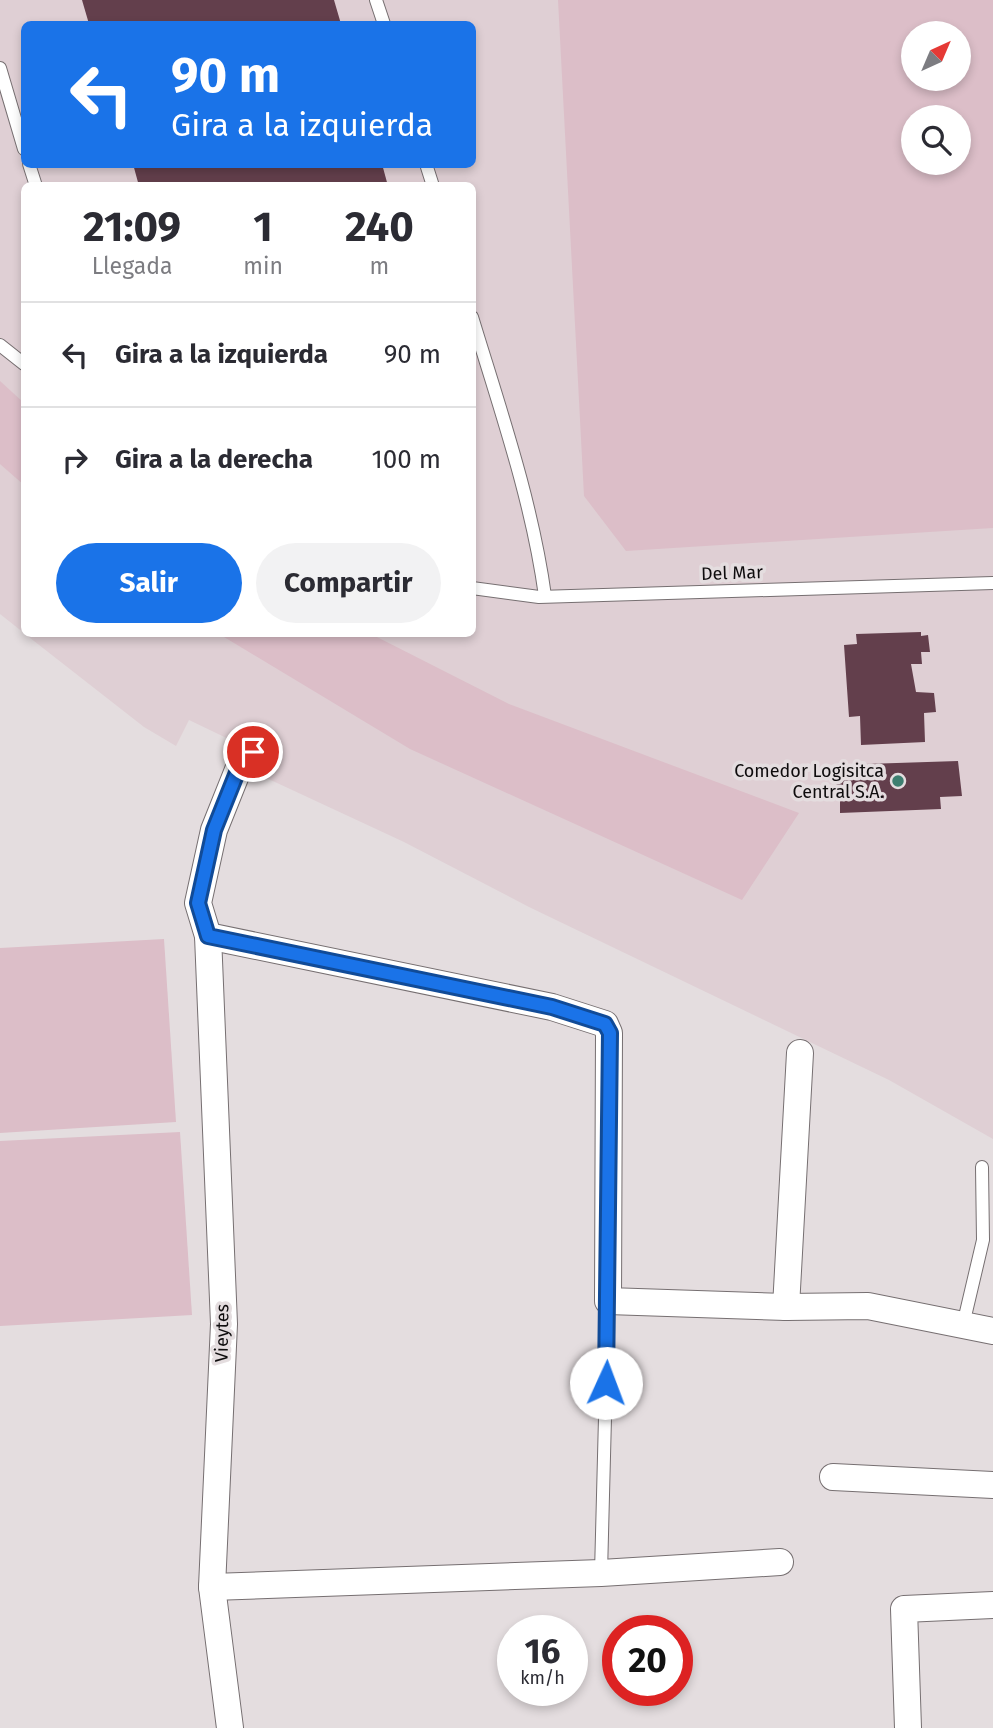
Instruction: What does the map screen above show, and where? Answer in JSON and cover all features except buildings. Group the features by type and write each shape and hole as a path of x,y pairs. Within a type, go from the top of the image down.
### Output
{"street":[{"name":"Vieytes","path":"230,1728 212,1587 224,1324 208,936 198,903 214,830 240,765 253,752"},
{"path":"208,936 552,1007 605,1024 610,1033 608,1301 786,1307 868,1306 993,1331"},
{"path":"786,1307 800,1053"},
{"path":"833,1477 993,1486"},
{"path":"212,1587 601,1573 780,1562"},
{"path":"908,1728 904,1608 993,1605"}],"lane":[{"path":"376,0 383,21"},
{"path":"0,68 21,139"},
{"path":"476,330 517,464 538,546 545,596"},
{"path":"0,345 21,362"},
{"name":"Del Mar","path":"476,588 545,596 993,583"},
{"path":"963,1325 983,1240 982,1167"},
{"path":"601,1573 608,1301"}],"shaded area":[{"path":"0,0 993,0 993,1139 889,1080 529,907 404,842 232,762 237,743 189,720 176,746 144,727 29,637 476,637 476,182 21,182 21,631 0,614"},
{"path":"558,0 993,0 993,528 626,551 584,496"},
{"path":"0,381 21,400 21,482 0,464"},
{"path":"224,637 377,637 509,704 799,813 742,900 410,749"},
{"path":"164,939 176,1122 0,1133 0,948"},
{"path":"180,1132 192,1315 0,1326 0,1141"}],"place":[{"name":"Comedor Logisitca Central S.A.","path":"898,781"}],"route":[{"path":"253,752 240,765 214,830 198,903 208,936 552,1007 605,1024 610,1033 606,1383"}]}
